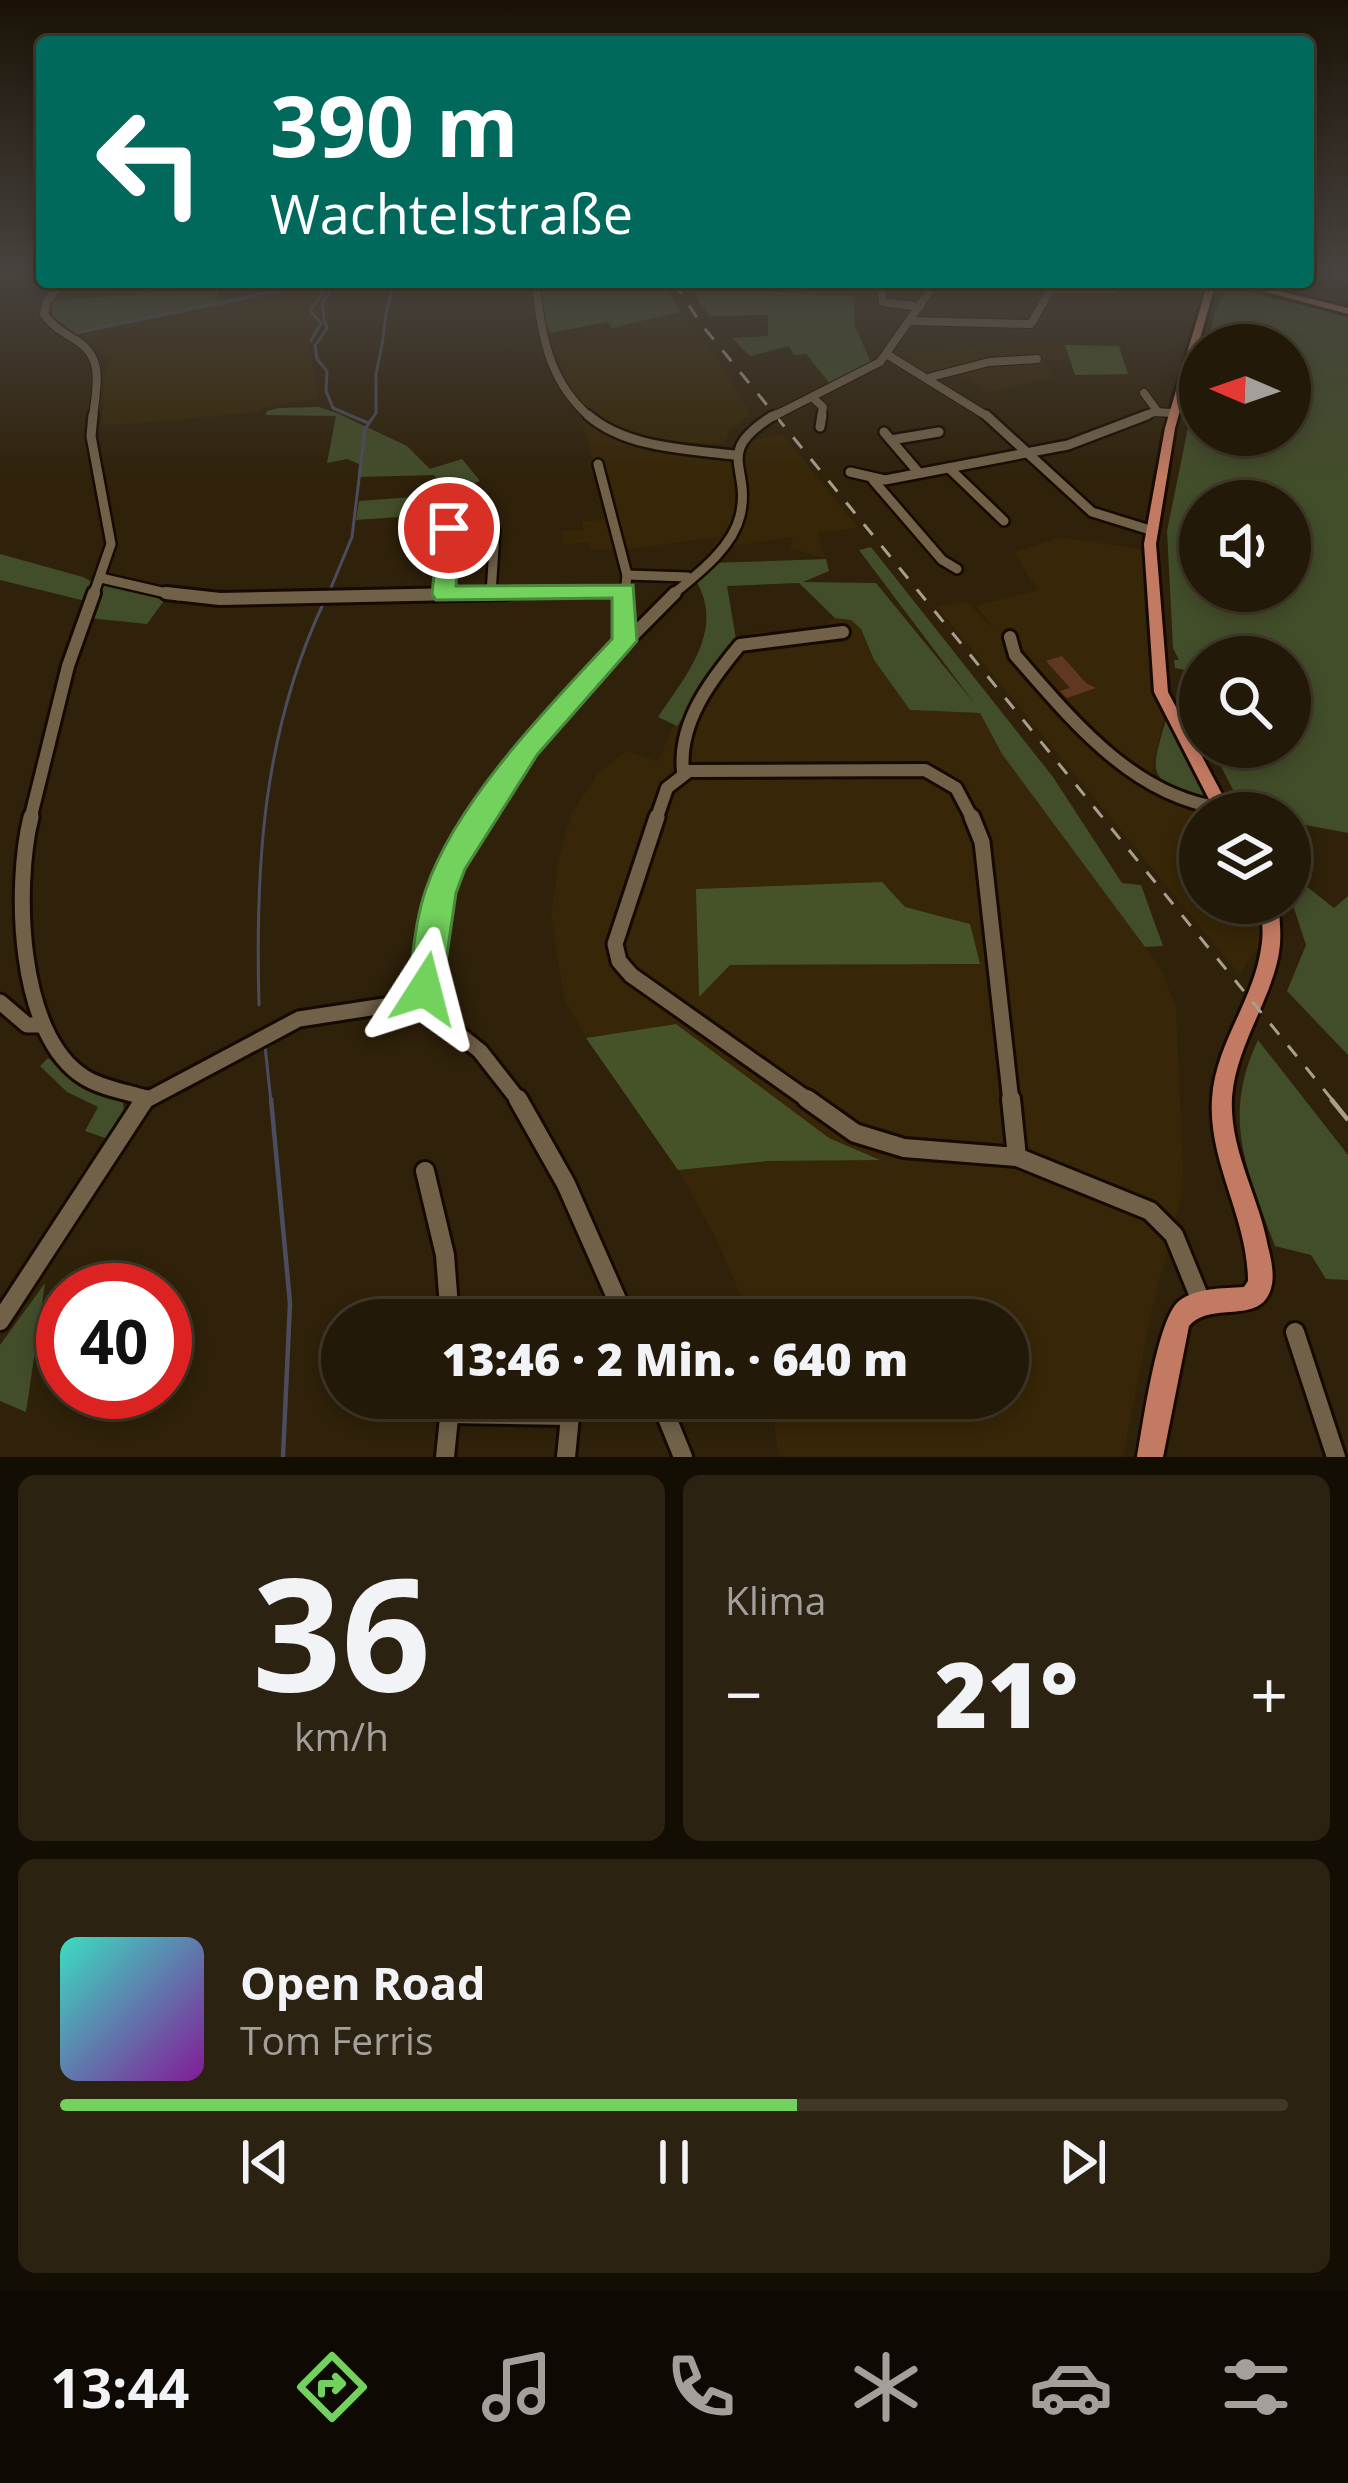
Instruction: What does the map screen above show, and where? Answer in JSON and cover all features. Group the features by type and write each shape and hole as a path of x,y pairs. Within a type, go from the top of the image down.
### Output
{"main road":[{"path":"1195,343 1174,413 1150,530 1161,692 1213,792"},
{"path":"1150,1457 1175,1329 1184,1310 1201,1301 1244,1299 1260,1284 1258,1254 1224,1137 1221,1101 1227,1065 1273,950 1271,924"}],"street":[{"path":"83,343 98,364 91,436 111,538 68,666 23,859 21,924 42,1025 57,1053 85,1077 146,1098"},
{"path":"541,343 559,382 583,415 643,443 734,455"},
{"path":"417,1001 425,989 440,893 452,863 527,748 624,641 736,529 740,506 734,455 745,432 864,374 896,343"},
{"path":"888,355 980,409 1092,512 1150,530"},
{"path":"931,377 989,362 1037,359"},
{"path":"1144,393 1158,412"},
{"path":"813,398 823,407 820,428"},
{"path":"850,472 873,480 949,468 1084,441 1158,412 1174,413"},
{"path":"919,473 888,436 939,432"},
{"path":"598,464 627,575 624,641"},
{"path":"949,468 1004,521"},
{"path":"873,480 943,560 957,569"},
{"path":"444,594 449,528"},
{"path":"491,594 495,531"},
{"path":"627,575 688,577"},
{"path":"101,578 196,598 624,590"},
{"path":"682,772 679,757 695,713 740,645 843,632"},
{"path":"1010,637 1015,655 1099,748 1179,799"},
{"path":"1017,1156 982,842 952,781 925,770 682,772 667,788 615,944 631,976 855,1133 904,1148 1017,1156 1089,1183 1166,1223 1201,1301"},
{"path":"0,1321 146,1098 299,1019 417,1001 463,1034 503,1080 561,1180 616,1299"},
{"path":"0,1002 27,1025 42,1025"},
{"path":"425,1171 445,1255 448,1299"},
{"path":"1294,1332 1336,1457"},
{"path":"445,1457 449,1419"},
{"path":"566,1457 570,1419"},
{"path":"668,1419 683,1457"}],"shaded area":[{"path":"91,343 310,343 318,399 263,407 261,412 102,426 109,363"},
{"path":"550,343 705,343 750,413 729,432 725,444 671,442 608,424 578,400"},
{"path":"1065,345 1073,360 1044,360 1053,377 988,392 959,373 933,380 893,356 897,352"},
{"path":"581,416 621,438 726,457 742,442 782,434 858,527 818,533 825,558 790,549 793,537 710,549 718,537 629,549 591,550 589,542 563,545 562,531 583,530 583,521 609,520"},
{"path":"1061,537 1145,550 1154,689 1165,715 1152,770 1158,781 1179,794 1179,901 937,607 966,601 996,631 976,606 1038,590 1014,553"},
{"path":"835,618 851,620 910,710 980,713 1002,754 1160,967 1176,1007 1184,1187 1152,1309 1123,1457 779,1457 773,1419 1029,1419 1029,1299 742,1299 718,1242 678,1170 768,1161 876,1159 829,1138 676,1024 586,1038 564,998 551,915 571,814 598,774 626,751 658,761 672,729 736,639 755,632 817,631","holes":["697,889 905,907 970,924 979,964 730,965 699,995"]},
{"path":"1198,924 1261,924 1263,941 1239,974"}],"green space":[{"path":"737,343 862,343 872,365 831,385 806,354 794,355 789,346 750,356"},
{"path":"1311,343 1348,343 1348,833 1311,826 1311,792 1234,792 1222,768 1311,768 1311,636 1179,636 1179,660 1173,648 1167,531 1182,456 1311,456"},
{"path":"1065,345 1119,346 1128,374 1075,375"},
{"path":"319,407 337,413 407,446 430,469 462,459 480,481 447,493 434,475 358,477 359,464 347,459 327,463 336,416 266,415 279,408"},
{"path":"441,495 444,514 356,520 359,501"},
{"path":"871,547 1053,777 1122,883 1141,885 1163,946 1145,947 1002,754 980,713 910,710 874,660 861,629 851,620 835,618 799,583 727,586 736,639 677,726 658,717 699,651 706,616 695,579 712,563 826,559 829,571 803,582 876,583 975,704 859,550"},
{"path":"0,554 83,577 92,582 85,601 0,580"},
{"path":"102,582 166,598 147,624 88,618"},
{"path":"1166,719 1179,744 1179,768 1191,768 1204,792 1179,793 1168,786 1157,771"},
{"path":"882,882 905,907 970,924 980,964 730,965 699,997 696,889"},
{"path":"1311,890 1334,908 1348,896 1348,1055 1287,991 1306,945 1299,924 1311,924"},
{"path":"676,1024 829,1138 880,1160 768,1161 678,1170 586,1038"},
{"path":"1258,1040 1348,1155 1348,1280 1326,1279 1311,1255 1275,1246 1242,1144 1241,1094"},
{"path":"48,1058 85,1087 122,1100 123,1116 108,1139 85,1131 98,1107 67,1092 40,1066"},
{"path":"36,1295 36,1344 26,1412 0,1401 0,1345"}],"building":[{"path":"1062,656 1096,688 1067,698 1060,691 1070,688 1046,661"}],"waterway":[{"path":"330,590 352,537 365,429 376,413 382,343"},
{"path":"315,345 317,359 326,370"},
{"path":"327,372 326,391 333,408 368,423"},
{"path":"259,1005 259,901 267,800 287,701 323,604"},
{"path":"265,1046 271,1102"},
{"path":"271,1099 290,1303 283,1457"}],"railway":[{"path":"716,343 1334,1102"},
{"path":"1331,1099 1348,1120"}],"route":[{"path":"425,989 440,893 452,863 527,748 624,641 624,590 444,594 451,550 449,528"}]}
